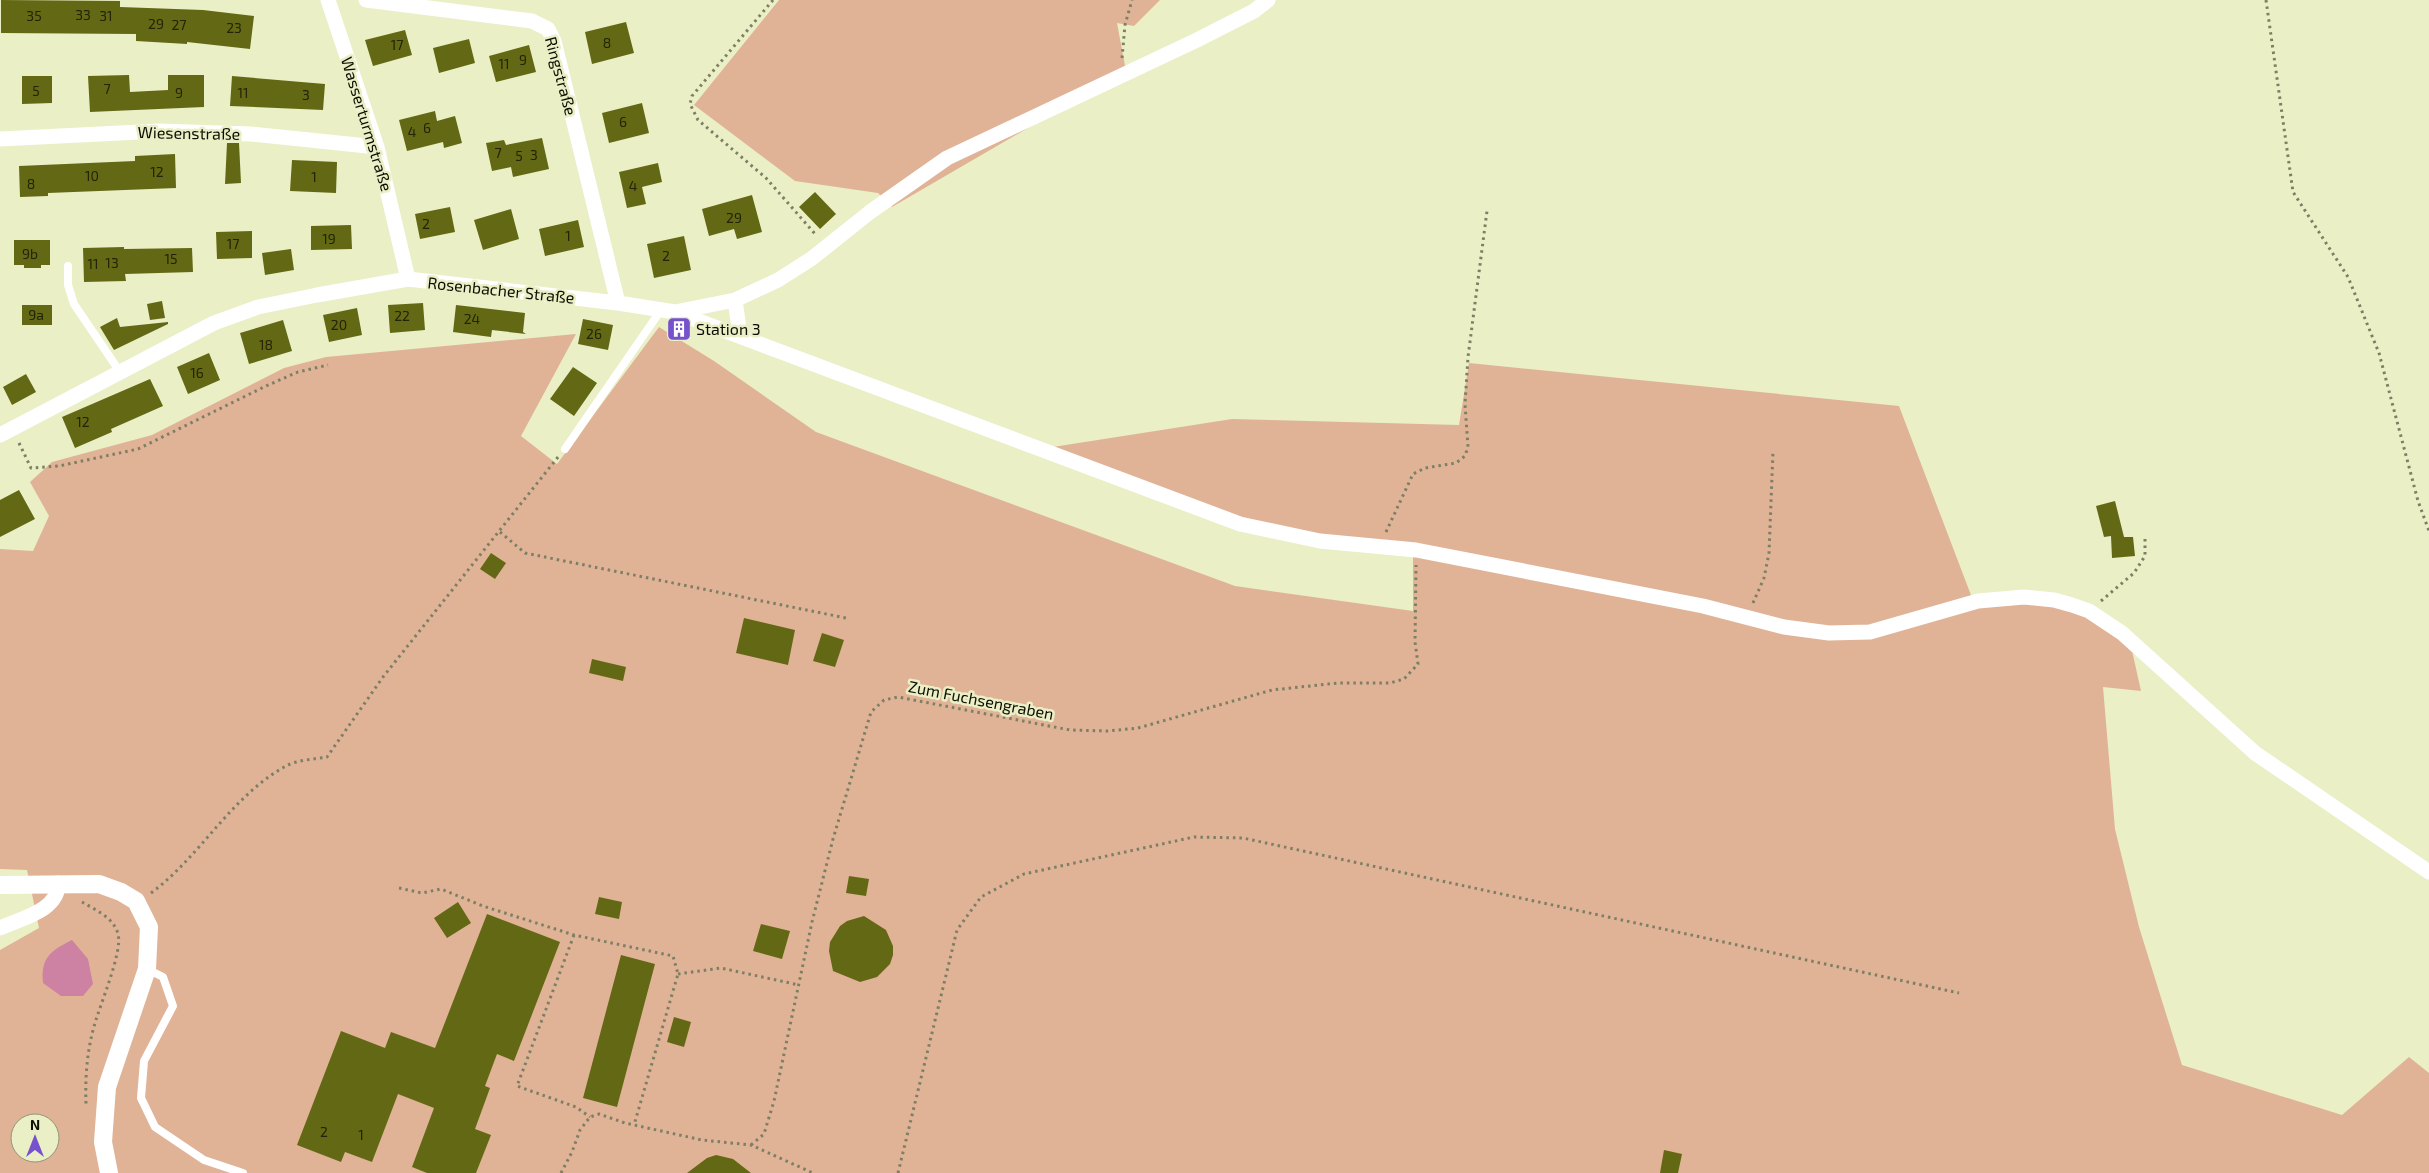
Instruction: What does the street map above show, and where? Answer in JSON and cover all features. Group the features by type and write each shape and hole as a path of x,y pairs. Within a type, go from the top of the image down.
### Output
{"street":[{"name":"Wasserturmstraße","path":"328,0 377,147 408,279"},
{"name":"Ringstraße","path":"366,0 532,21 548,29 554,41 618,303"},
{"name":"Rosenbacher Straße","path":"6,432 214,323 258,307 408,279 618,303 668,311 735,300 778,280 947,158 1206,36 1254,11 1268,0"},
{"name":"Wiesenstraße","path":"0,139 159,131 251,134 377,147"},
{"path":"735,300 740,335"},
{"path":"668,311 740,335 1240,524 1320,540 1416,550 1693,604 1784,627 1829,633 1870,632 1978,600 2024,597 2054,600 2089,611 2122,633 2255,753 2429,872"},
{"path":"0,886 40,884 58,889 99,884 121,892 136,901 149,927 148,969 107,1087 104,1142 109,1173"},
{"path":"0,928 49,906 58,889"}],"lane":[{"path":"68,266 68,286 74,304 120,372"},
{"path":"564,449 668,311"},
{"path":"148,969 163,977 173,1006 144,1061 141,1098 155,1127 204,1160 243,1173"}],"path":[{"path":"773,0 692,96 690,104 698,120 766,178 826,247"},
{"path":"1127,73 1123,64 1122,47 1125,25 1132,0"},
{"path":"2266,0 2292,192 2348,277 2379,353 2418,501 2429,531"},
{"path":"1379,546 1413,474 1425,468 1456,463 1465,456 1468,446 1464,404 1468,357 1487,211"},
{"path":"6,432 31,468 59,466 138,449 274,382 298,372 328,365"},
{"path":"136,901 170,879 252,789 288,765 327,757 383,677 564,449"},
{"path":"1747,618 1764,578 1769,553 1773,451"},
{"path":"500,532 524,553 846,618"},
{"path":"2089,611 2134,573 2145,556 2145,539"},
{"name":"Zum Fuchsengraben","path":"751,1144 764,1134 774,1101 833,839 871,712 884,700 898,697 1070,730 1108,731 1138,728 1272,690 1338,684 1390,683 1404,679 1418,664 1415,642 1416,550"},
{"path":"898,1173 957,930 981,897 1024,874 1194,837 1243,838 1959,993"},
{"path":"399,888 422,892 441,889 483,906 574,935 673,956 678,974 634,1125"},
{"path":"58,889 103,914 112,922 119,936 109,981 95,1023 86,1062 86,1110"},
{"path":"574,935 517,1086 576,1107 590,1117"},
{"path":"678,974 721,968 799,985"},
{"path":"561,1173 572,1152 580,1130 590,1117 599,1114 634,1125 702,1140 751,1144 813,1173"}],"shaded area":[{"path":"779,0 1160,0 1134,26 1117,23 1126,71 892,207 878,193 795,181 694,105"},
{"path":"659,327 714,361 816,432 1235,586 1413,611 1413,552 1259,531 1040,449 1232,419 1459,425 1469,363 1899,406 1974,603 2055,597 2129,637 2141,691 2103,687 2115,829 2139,927 2182,1065 2342,1115 2409,1057 2429,1073 2429,1173 0,1173 0,950 39,928 27,870 0,869 0,549 33,551 49,516 30,482 52,462 152,435 284,368 326,357 576,334 521,436 557,464"},
{"path":"72,940 88,959 93,984 83,996 61,996 43,983 43,967 53,951"}],"building":[{"path":"1,0 120,1 120,7 203,10 254,16 250,49 187,42 187,44 136,41 136,34 1,33"},
{"path":"626,22 634,53 592,64 585,32"},
{"path":"405,30 412,55 373,66 365,40"},
{"path":"469,39 475,63 439,73 433,48"},
{"path":"529,45 536,72 496,82 489,56"},
{"path":"129,75 130,92 168,90 168,75 204,75 204,107 90,112 88,76"},
{"path":"22,76 52,76 52,103 22,104"},
{"path":"232,76 325,84 323,110 230,106"},
{"path":"642,103 649,133 609,143 602,113"},
{"path":"435,111 437,121 455,116 462,143 444,148 443,142 407,151 399,120"},
{"path":"542,138 549,169 513,177 511,167 492,171 486,143 504,140 506,145"},
{"path":"227,143 239,143 241,183 225,184"},
{"path":"175,154 176,188 48,193 48,196 20,197 19,166 135,161 135,156"},
{"path":"292,160 337,162 336,193 290,191"},
{"path":"658,163 662,182 642,187 646,204 627,208 619,172"},
{"path":"815,192 836,214 820,229 799,207"},
{"path":"752,195 762,232 737,239 734,229 709,236 702,209"},
{"path":"450,207 455,232 420,239 415,214"},
{"path":"511,209 519,239 483,250 474,220"},
{"path":"578,220 584,247 545,256 539,229"},
{"path":"351,225 352,249 311,250 311,226"},
{"path":"252,231 252,258 217,259 216,232"},
{"path":"684,236 691,270 654,278 647,244"},
{"path":"14,240 50,240 50,265 41,265 41,268 24,268 24,265 14,265"},
{"path":"124,247 124,249 192,248 193,272 125,274 126,281 84,282 83,248"},
{"path":"291,249 294,270 265,275 262,253"},
{"path":"162,301 165,318 150,320 147,304"},
{"path":"423,303 425,330 390,333 388,305"},
{"path":"22,305 52,305 52,325 22,325"},
{"path":"456,305 525,313 523,332 526,334 492,330 491,337 453,332"},
{"path":"357,308 362,335 329,342 323,315"},
{"path":"117,318 120,327 168,322 168,324 114,350 100,327"},
{"path":"583,319 613,325 608,350 578,344"},
{"path":"283,320 292,351 249,364 240,333"},
{"path":"209,353 220,380 188,394 177,367"},
{"path":"573,367 597,383 574,416 550,399"},
{"path":"26,374 36,392 12,405 3,387"},
{"path":"150,379 163,406 111,429 112,432 75,448 62,417"},
{"path":"19,490 35,519 0,537 0,500"},
{"path":"2115,501 2124,537 2133,537 2135,556 2112,558 2111,536 2104,537 2096,506"},
{"path":"491,553 506,563 495,579 480,569"},
{"path":"744,618 795,630 788,665 736,653"},
{"path":"822,633 844,640 835,667 813,661"},
{"path":"592,659 626,667 623,681 589,673"},
{"path":"849,876 869,879 866,896 846,893"},
{"path":"599,897 622,902 619,919 595,914"},
{"path":"458,902 471,923 447,938 434,918"},
{"path":"487,914 560,942 514,1061 497,1054 485,1086 490,1088 475,1129 491,1135 476,1173 427,1173 412,1167 434,1108 398,1094 372,1162 345,1152 341,1162 297,1145 341,1031 385,1048 391,1032 435,1048"},
{"path":"864,916 886,930 893,946 893,955 890,964 877,977 860,982 833,971 829,951 830,942 840,926 847,921"},
{"path":"761,924 790,931 782,959 753,951"},
{"path":"621,955 655,964 617,1107 583,1098"},
{"path":"674,1017 691,1022 684,1047 667,1042"},
{"path":"1664,1150 1682,1154 1678,1173 1660,1173"},
{"path":"716,1155 733,1159 751,1173 687,1173 707,1158"}],"place":[{"name":"Station 3","path":"679,329"}]}
